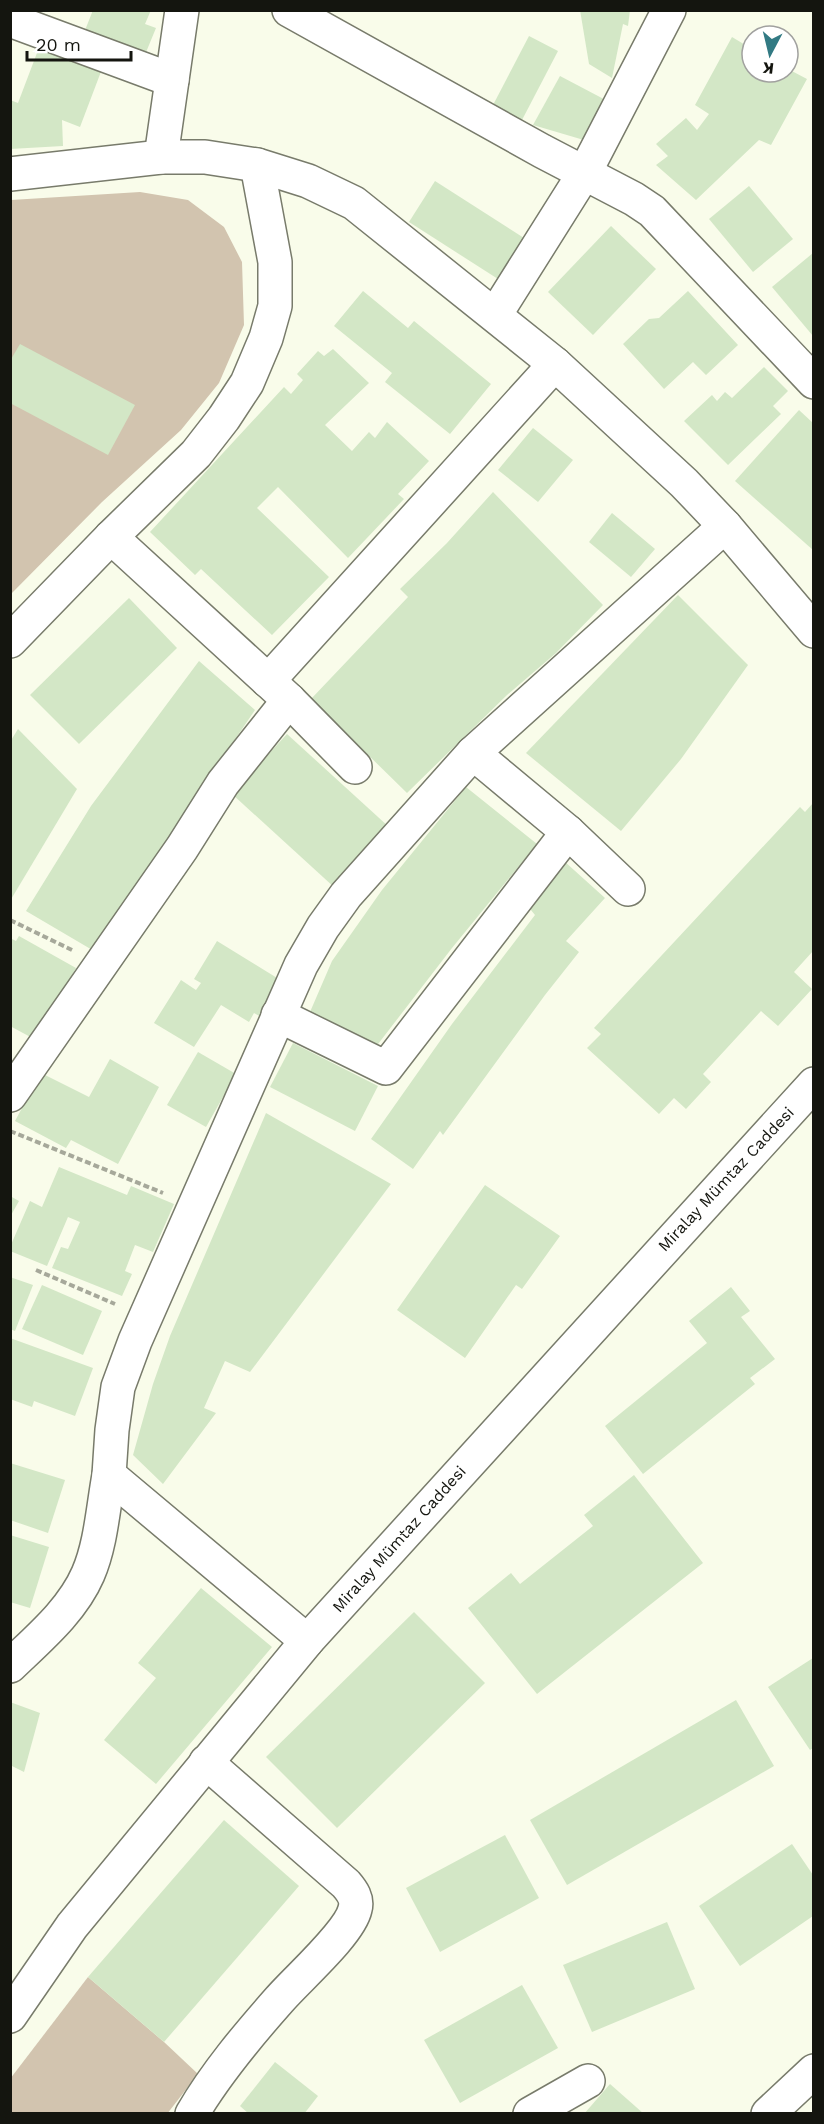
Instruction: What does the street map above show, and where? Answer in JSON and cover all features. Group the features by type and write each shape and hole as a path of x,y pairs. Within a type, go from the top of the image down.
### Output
{"street":[{"path":"161,157 182,10"},
{"path":"289,10 532,146 634,199 652,212 813,382"},
{"path":"495,315 585,172 669,10"},
{"path":"10,20 172,80"},
{"path":"10,174 161,157 205,157 257,165 308,181 354,203 555,364 684,483 725,526 813,631"},
{"path":"10,641 196,454 247,383 266,338 275,306 275,262 257,165"},
{"path":"10,1095 182,848 278,690 555,364"},
{"path":"10,1666 50,1627 70,1602 87,1575 96,1547 109,1475 118,1387 146,1317 278,1015 301,965 323,927 346,895 473,753 725,526"},
{"path":"111,537 278,690 355,767"},
{"path":"473,753 568,832 628,889"},
{"path":"278,1015 386,1068 568,832"},
{"name":"Miralay Mümtaz Caddesi","path":"10,2016 72,1926 307,1641 813,1084"},
{"path":"109,1475 307,1641"},
{"path":"192,2114 228,2062 278,2001 345,1929 356,1906 354,1895 346,1884 206,1762"},
{"path":"768,2114 813,2071"},
{"path":"530,2114 588,2081"}],"path":[{"path":"10,920 100,965"},
{"path":"10,1131 194,1206"},
{"path":"36,1270 146,1317"}],"shaded area":[{"path":"140,192 188,200 224,227 242,262 244,325 219,383 181,430 102,502 11,594 11,200"},
{"path":"88,1977 198,2074 167,2114 11,2113 10,2079"}],"building":[{"path":"93,10 151,10 145,24 156,28 142,62 82,38"},
{"path":"580,10 630,10 628,26 623,24 612,78 589,64"},
{"path":"529,36 558,51 522,120 493,105"},
{"path":"732,37 740,42 740,84 800,84 800,75 807,79 771,145 759,140 696,200 656,165 668,156 656,144 686,118 697,130 709,114 695,105"},
{"path":"40,45 102,69 80,127 62,120 63,146 10,149 10,100 18,103"},
{"path":"560,76 617,106 594,143 533,125"},
{"path":"435,181 524,238 498,279 409,222"},
{"path":"749,186 793,239 753,272 709,219"},
{"path":"611,226 656,269 593,335 548,292"},
{"path":"813,253 813,336 772,287"},
{"path":"363,291 408,328 414,321 491,384 450,434 385,382 392,373 334,326"},
{"path":"688,291 738,345 706,375 693,362 664,389 623,344 649,319 659,318"},
{"path":"20,344 135,405 108,455 10,403 10,361"},
{"path":"333,349 369,383 325,425 352,451 369,432 375,438 387,422 429,461 398,494 404,499 348,558 278,487 257,508 329,577 272,635 201,569 195,575 150,532 284,387 291,394 303,380 297,374 318,351 324,356"},
{"path":"764,367 788,391 773,406 781,414 728,465 684,421 712,395 717,401 725,392 732,398"},
{"path":"799,410 813,423 813,550 735,481"},
{"path":"533,428 573,460 538,502 498,470"},
{"path":"493,492 603,605 556,653 507,695 407,793 311,699 408,597 400,589 447,543"},
{"path":"612,513 655,549 631,577 589,542"},
{"path":"678,595 748,665 681,759 621,831 526,753"},
{"path":"129,598 177,648 79,744 30,695"},
{"path":"199,661 255,710 94,951 26,911 91,806"},
{"path":"18,729 77,789 10,901 10,742"},
{"path":"287,734 389,827 335,888 232,794"},
{"path":"466,787 537,844 452,948 375,1048 310,1012 332,961 382,890"},
{"path":"813,803 813,951 794,972 812,989 778,1026 761,1011 703,1074 711,1082 686,1109 674,1098 659,1114 587,1048 601,1034 594,1028 800,807 805,812"},
{"path":"564,861 605,898 566,941 579,952 443,1135 440,1131 413,1169 371,1139 452,1024 535,915 526,904"},
{"path":"19,936 76,968 36,1040 10,1026 10,938 16,941"},
{"path":"217,941 282,981 261,1017 254,1013 249,1022 221,1005 194,1047 154,1023 181,980 196,990 201,983 194,979"},
{"path":"293,1043 378,1086 355,1131 270,1087"},
{"path":"198,1052 236,1074 206,1127 167,1105"},
{"path":"110,1059 159,1087 118,1164 71,1140 66,1148 15,1121 41,1073 89,1097"},
{"path":"266,1113 391,1184 250,1372 225,1361 204,1408 216,1413 163,1484 133,1455 153,1384 170,1336"},
{"path":"59,1167 127,1195 131,1186 174,1204 153,1252 135,1245 125,1271 132,1274 122,1296 52,1268 61,1247 68,1249 80,1222 68,1217 47,1266 10,1251 30,1201 42,1207"},
{"path":"485,1185 560,1236 522,1289 516,1285 465,1358 397,1310"},
{"path":"10,1196 19,1201 10,1217"},
{"path":"10,1277 33,1285 15,1331 10,1329"},
{"path":"42,1285 102,1311 83,1355 22,1329"},
{"path":"731,1287 750,1311 741,1317 775,1359 750,1378 755,1384 643,1474 605,1426 707,1343 689,1321"},
{"path":"10,1338 93,1368 75,1416 34,1401 32,1407 10,1399"},
{"path":"10,1463 65,1480 48,1533 10,1520"},
{"path":"634,1475 703,1563 537,1694 468,1608 511,1573 520,1584 593,1526 584,1515"},
{"path":"10,1535 49,1547 30,1608 10,1602"},
{"path":"201,1588 272,1647 156,1784 104,1740 156,1678 138,1663"},
{"path":"414,1612 485,1683 337,1828 266,1757"},
{"path":"813,1658 813,1748 810,1750 768,1687"},
{"path":"736,1700 774,1766 567,1885 530,1820"},
{"path":"10,1702 40,1713 24,1772 10,1765"},
{"path":"224,1820 299,1886 164,2042 88,1977"},
{"path":"505,1835 539,1898 440,1952 406,1888"},
{"path":"792,1844 813,1875 813,1916 740,1966 699,1906"},
{"path":"667,1922 695,1989 592,2032 563,1965"},
{"path":"522,1985 558,2048 460,2103 424,2040"},
{"path":"275,2062 318,2096 304,2114 249,2114 240,2106"},
{"path":"610,2084 644,2114 584,2114"}]}
